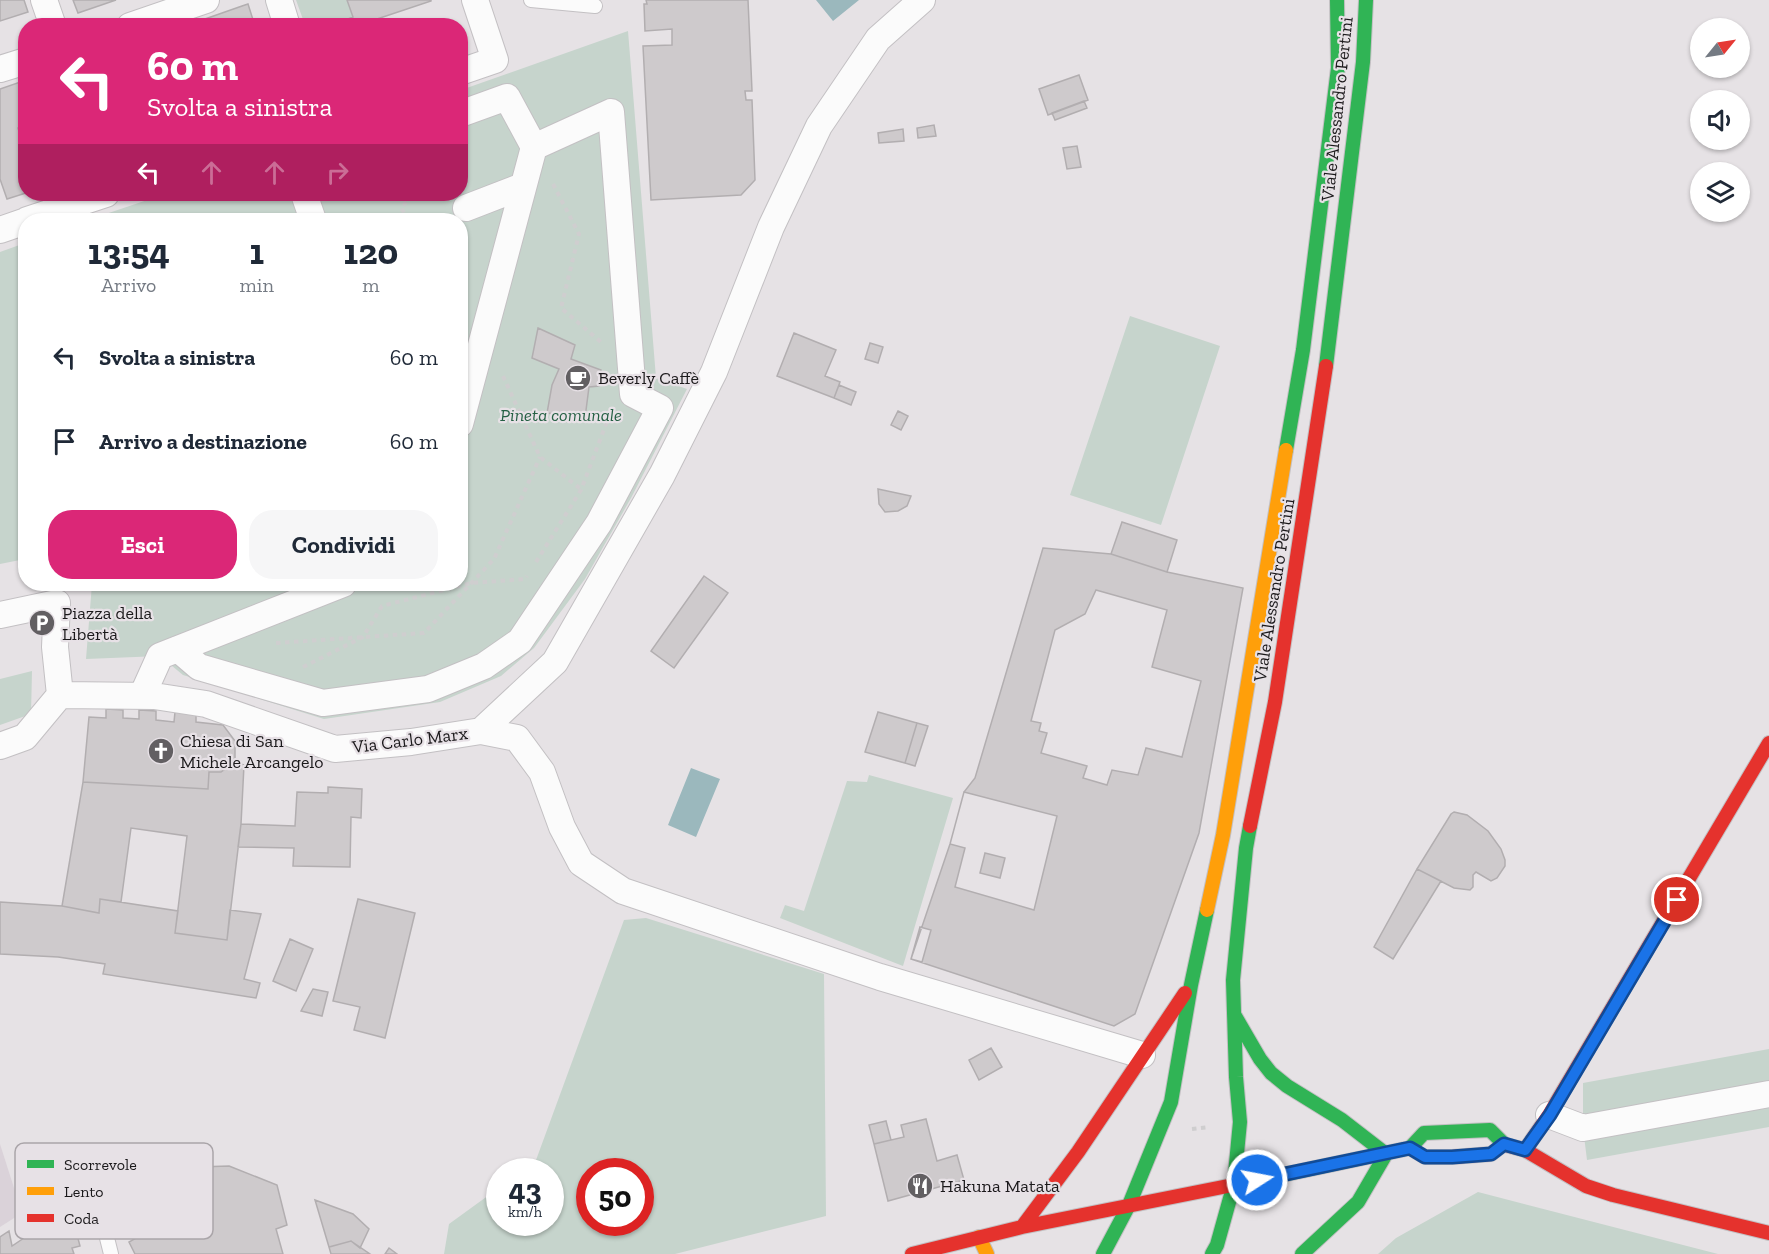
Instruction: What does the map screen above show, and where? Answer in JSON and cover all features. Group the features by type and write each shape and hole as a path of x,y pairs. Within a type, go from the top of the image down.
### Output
{"main road":[{"name":"Viale Alessandro Pertini","path":"1103,1254 1129,1205 1155,1135 1172,1102 1191,985 1223,835 1303,350 1338,68 1337,0"},
{"name":"Viale Alessandro Pertini","path":"1212,1254 1218,1245 1234,1184 1240,1122 1233,980 1246,848 1275,702 1327,360 1363,62 1366,0"},
{"path":"1525,1150 1550,1115 1769,743"},
{"name":"Viale Alessandro Pertini","path":"1022,1227 1078,1152 1191,985"},
{"path":"1234,1015 1260,1059 1287,1086 1342,1120 1386,1154"},
{"path":"912,1254 1022,1227 1386,1154 1410,1148 1424,1133 1491,1130 1504,1144 1525,1150 1586,1186 1613,1195 1769,1233"},
{"path":"1410,1148 1425,1157 1452,1157 1491,1154 1504,1144"},
{"path":"1302,1254 1359,1202 1386,1154"},
{"path":"979,1237 987,1254"}],"street":[{"path":"44,0 50,18"},
{"path":"153,18 206,0"},
{"path":"279,0 285,18"},
{"path":"468,69 495,60 475,0"},
{"path":"481,731 555,662 662,475 714,372 771,226 819,126 878,39 922,0"},
{"path":"0,69 18,63"},
{"path":"468,111 507,97 534,147 468,394"},
{"path":"178,649 199,667 323,703 429,688 484,666 520,641 606,509 660,408 633,394 611,112 534,147"},
{"path":"466,208 523,186"},
{"path":"50,213 85,201"},
{"path":"0,230 18,224"},
{"path":"142,696 160,656 325,591"},
{"path":"0,615 57,603 54,647 60,695 25,737 0,746"},
{"name":"Via Carlo Marx","path":"60,695 154,696 206,704 334,749 411,742 481,731"},
{"path":"481,731 517,738 542,772 562,826 581,863 623,891 880,977 1142,1055"},
{"path":"1550,1115 1583,1128 1769,1094"}],"lane":[{"path":"531,0 595,6"},
{"path":"107,1239 111,1254"}],"path":[{"path":"534,147 579,234 561,308 603,344"},
{"path":"405,213 401,207 407,201"},
{"path":"502,376 540,456 606,509"},
{"path":"468,585 525,579 581,490 611,410"},
{"path":"468,587 494,559 540,456"},
{"path":"262,685 319,660 363,637 381,606 442,591"},
{"path":"270,643 424,633 464,591"},
{"path":"1155,1135 1240,1122"}],"shaded area":[{"path":"0,1144 15,1191 15,1217 0,1227"}],"green space":[{"path":"296,0 347,0 353,17 350,18 302,18"},
{"name":"Pineta comunale","path":"628,31 656,378 687,389 631,498 585,579 534,648 501,676 440,702 324,719 183,675 160,656 86,659 91,591 468,591 468,213 109,213 144,201 468,201 468,88"},
{"path":"18,246 18,560 0,564 0,252"},
{"path":"1130,316 1220,346 1161,525 1070,495"},
{"path":"32,671 31,714 0,725 0,679"},
{"path":"869,775 953,798 903,966 780,918 785,905 804,911 847,781 867,782"},
{"path":"646,918 824,974 826,1216 675,1254 444,1254 449,1224 486,1197 486,1236 564,1236 564,1158 537,1158 624,920"},
{"path":"1769,1049 1769,1127 1587,1160 1583,1128 1583,1083"},
{"path":"1478,1192 1718,1254 1378,1254 1396,1238"}],"water":[{"path":"816,0 859,0 833,21"},
{"path":"691,768 720,779 696,837 668,825"}],"building":[{"path":"0,0 24,0 28,12 0,21"},
{"path":"73,0 116,0 78,13"},
{"path":"347,0 431,0 380,18 350,18 353,17"},
{"path":"646,0 748,0 752,91 745,91 746,100 752,100 755,180 741,195 651,200 643,46 672,45 672,29 645,31 644,4 647,4"},
{"path":"248,4 252,18 208,18"},
{"path":"1079,75 1088,100 1048,115 1039,89"},
{"path":"18,83 18,196 7,199 0,179 0,89"},
{"path":"1084,101 1087,108 1055,120 1052,113"},
{"path":"934,125 936,136 918,138 917,128"},
{"path":"903,129 904,141 879,143 878,133"},
{"path":"1077,146 1081,167 1067,169 1063,148"},
{"name":"Beverly Caffè","path":"538,328 575,345 571,359 601,370 599,386 589,387 585,418 547,413 552,385 559,369 532,358"},
{"path":"794,333 836,350 825,376 840,382 834,398 777,376"},
{"path":"870,343 883,347 878,363 865,359"},
{"path":"839,385 856,392 851,405 834,398"},
{"path":"898,411 908,416 901,430 891,425"},
{"path":"878,489 911,496 907,506 898,511 885,512 879,504"},
{"path":"1122,522 1177,540 1167,572 1111,554"},
{"path":"1043,548 1111,554 1167,572 1243,588 1199,833 1135,1014 1114,1026 911,959 950,844 964,792 975,778"},
{"path":"704,576 728,593 674,668 651,651"},
{"path":"1096,590 1167,610 1152,667 1201,681 1182,757 1146,748 1138,775 1112,770 1107,785 1083,778 1087,766 1041,753 1047,733 1039,731 1041,723 1031,721 1055,630 1085,614"},
{"name":"Chiesa di San Michele Arcangelo","path":"106,709 123,710 123,718 139,719 139,710 156,711 156,720 174,722 175,712 196,712 196,722 223,725 235,741 235,762 221,772 209,772 208,789 83,782 89,717 106,718"},
{"path":"878,712 917,723 905,763 865,752"},
{"path":"917,723 928,726 915,766 905,763"},
{"path":"235,762 244,765 241,824 227,940 175,933 187,836 131,828 121,902 100,899 99,913 62,906 83,782 208,789 209,772 221,772"},
{"path":"328,787 362,789 361,818 351,817 350,867 293,866 294,848 238,847 241,824 295,826 297,792 328,793"},
{"path":"964,792 1057,816 1034,910 955,887 965,848 950,844","holes":["985,853 1005,858 1000,878 980,873"]},
{"path":"1454,812 1467,815 1488,831 1501,849 1505,860 1505,866 1497,878 1491,881 1476,872 1473,875 1473,887 1470,890 1454,888 1417,869"},
{"path":"1417,869 1441,881 1393,959 1374,947"},
{"path":"100,899 178,911 175,933 227,940 230,910 261,914 244,979 260,983 256,998 103,974 105,964 58,957 0,954 0,902 62,906 99,913"},
{"path":"358,899 415,913 385,1038 354,1030 360,1007 333,1001"},
{"path":"920,927 931,930 922,962 911,959"},
{"path":"290,939 313,949 296,991 273,981"},
{"path":"313,989 328,992 322,1016 301,1011"},
{"path":"991,1048 1002,1067 979,1080 969,1060"},
{"path":"926,1119 937,1161 957,1155 964,1180 888,1201 874,1144 904,1137 901,1125"},
{"path":"886,1121 891,1140 874,1144 869,1125"},
{"path":"229,1166 277,1185 287,1225 276,1229 283,1254 135,1254 129,1242 134,1239 213,1239 213,1167"},
{"path":"315,1200 353,1214 369,1229 360,1248 351,1241 329,1247"},
{"path":"9,1231 12,1246 22,1239 78,1239 80,1246 72,1248 74,1254 0,1254 0,1237"},
{"path":"351,1241 370,1254 331,1254 329,1247"},
{"path":"389,1248 397,1254 385,1254"}],"traffic: fast":[{"path":"1286,450 1303,350 1338,68 1337,0"},
{"path":"1326,366 1363,62 1366,0"},
{"path":"1212,1254 1217,1245 1234,1184 1240,1122 1233,980 1250,826"},
{"path":"1103,1254 1129,1205 1171,1102 1191,985 1207,910"},
{"path":"1235,1016 1260,1059 1271,1073 1287,1086 1342,1120 1386,1154 1358,1202 1302,1254"},
{"path":"1258,1180 1410,1148 1424,1133 1490,1130 1504,1144"}],"traffic: slow":[{"path":"1207,910 1223,835 1286,450"},
{"path":"979,1237 987,1254"}],"traffic: jam":[{"path":"1250,826 1275,702 1326,366"},
{"path":"1525,1150 1549,1115 1769,743"},
{"path":"1022,1227 1078,1152 1185,993"},
{"path":"1410,1148 1425,1157 1452,1157 1491,1154 1504,1144"},
{"path":"1506,1145 1525,1150 1586,1186 1613,1195 1769,1233"},
{"path":"912,1254 1022,1227 1258,1180"}],"place":[{"name":"Beverly Caffè","path":"578,378"},
{"name":"Piazza della Libertà","path":"42,623"},
{"name":"Chiesa di San Michele Arcangelo","path":"161,751"},
{"name":"Hakuna Matata","path":"920,1186"}],"route":[{"path":"1257,1180 1410,1148 1425,1157 1491,1154 1504,1144 1525,1150 1550,1115 1677,900"}]}
